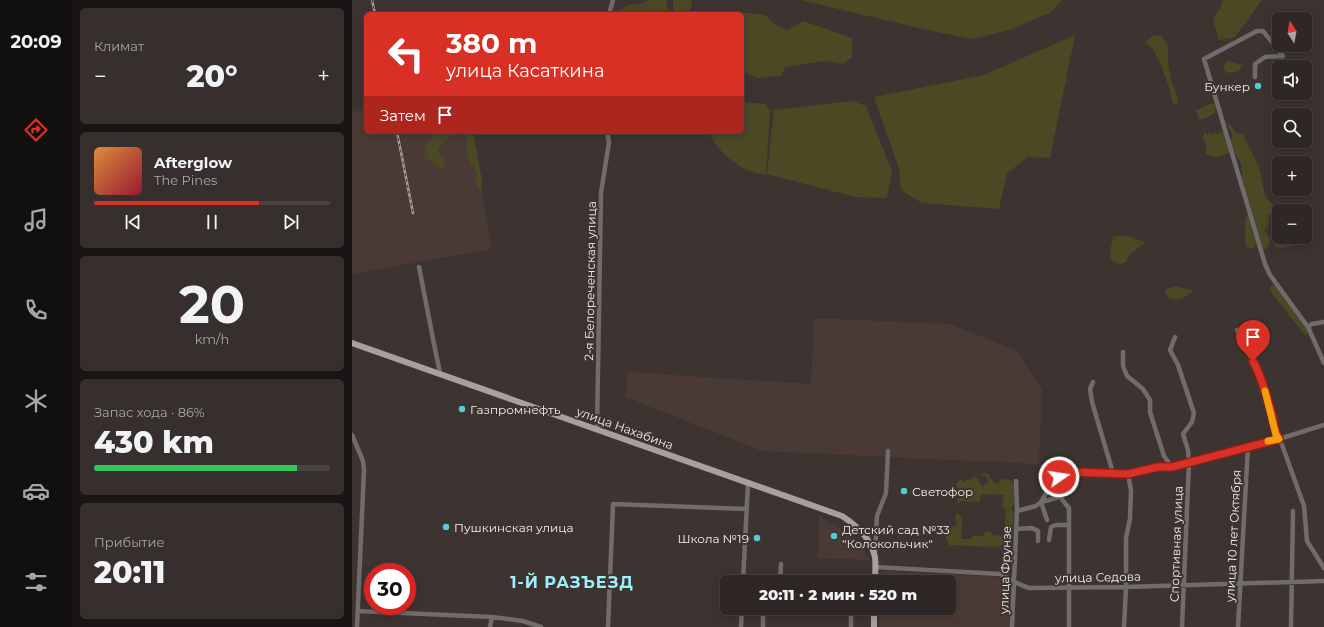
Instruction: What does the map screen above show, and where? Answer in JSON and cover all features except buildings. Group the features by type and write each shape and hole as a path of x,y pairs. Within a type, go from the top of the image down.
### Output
{"main road":[{"name":"улица Нахабина","path":"352,343 832,512 846,519 857,528 865,537 875,556"},
{"path":"875,556 875,575"},
{"path":"874,615 874,627"}],"street":[{"path":"610,12 613,0"},
{"path":"1255,77 1255,64 1264,57 1283,56 1263,31 1257,32 1204,59 1265,264 1270,275 1308,327 1324,363"},
{"name":"2-я Белореченская улица","path":"598,430 601,193 609,142 607,134"},
{"path":"419,267 440,373"},
{"path":"1308,327 1312,324 1324,322"},
{"path":"1237,330 1263,382 1276,435 1279,439 1304,506 1307,542 1324,568"},
{"name":"Спортивная улица","path":"1175,337 1170,350 1178,365 1194,413 1192,422 1183,434 1188,450 1189,462 1182,627"},
{"path":"1123,352 1123,366 1127,376 1143,389 1150,400 1150,412 1164,456 1172,467"},
{"path":"1093,382 1090,389 1092,402 1113,473"},
{"path":"1046,520 1041,502 1049,488 1059,477 1070,472 1128,474 1158,467 1172,467 1279,439 1324,425"},
{"path":"352,435 364,470 357,627"},
{"name":"улица 10 лет Октября","path":"1238,627 1248,446"},
{"path":"875,556 877,516 886,493 888,451"},
{"path":"1124,627 1126,538 1130,519 1131,490 1128,474"},
{"path":"1016,481 1017,511"},
{"path":"743,575 748,483"},
{"name":"улица Фрунзе","path":"1012,627 1017,511 1060,497 1069,508 1069,525"},
{"path":"608,627 613,504 746,509"},
{"path":"1291,627 1293,512"},
{"path":"1049,540 1051,527 1056,525 1069,525 1069,627"},
{"path":"1016,529 1032,528 1038,531 1038,541"},
{"path":"780,575 781,564"},
{"name":"улица Седова","path":"875,567 1000,574 1010,578 1020,586 1029,588 1126,587 1324,581"},
{"path":"358,611 492,617 523,620 540,627"},
{"path":"741,627 742,615"},
{"path":"763,615 763,627"},
{"path":"851,615 851,627"},
{"path":"490,627 492,617"}],"shaded area":[{"path":"648,0 666,0 670,12 618,12 628,5 641,4"},
{"path":"673,0 691,0 692,5 689,12 673,12"},
{"path":"801,0 1062,0 1051,12 1012,29 973,39 927,30"},
{"path":"1223,0 1262,0 1235,37 1219,40 1213,19 1220,9"},
{"path":"744,12 765,15 774,24 787,31 803,21 852,38 852,57 843,64 825,61 785,67 781,76 757,78 744,72"},
{"path":"1075,35 1050,158 1028,157 1007,173 999,209 922,203 901,190 899,169 874,97 984,75"},
{"path":"1154,35 1161,36 1168,45 1168,63 1171,80 1178,98 1177,104 1173,104 1165,75 1155,53 1145,42"},
{"path":"1229,61 1242,65 1239,71 1231,73 1226,72 1223,67 1226,62"},
{"path":"852,101 866,106 892,171 887,198 855,197 767,174 774,110"},
{"path":"744,102 766,104 770,111 766,175 747,170 739,166 725,155 709,134 744,134"},
{"path":"1208,104 1216,104 1215,113 1206,118 1199,119 1196,110 1205,107"},
{"path":"364,109 364,134 470,134 492,249 352,274 352,112"},
{"path":"1227,124 1231,125 1236,133 1243,134 1259,167 1265,196 1272,204 1272,214 1268,215 1269,224 1264,230 1270,238 1266,249 1263,249 1243,181 1241,163 1230,140 1233,136"},
{"path":"1214,130 1217,135 1220,132 1224,132 1229,148 1229,152 1218,157 1206,154 1206,144 1203,138 1205,132 1208,136 1209,132 1214,135"},
{"path":"434,134 452,134 437,150 444,158 444,171 424,157 425,146"},
{"path":"464,134 473,134 482,180 481,192 475,182 477,173 468,156 467,136"},
{"path":"1248,215 1256,243 1252,249 1247,247 1245,240 1245,219"},
{"path":"1123,235 1146,242 1129,255 1126,262 1120,264 1110,259 1111,247 1113,237"},
{"path":"1273,244 1291,244 1291,246 1282,248 1276,247"},
{"path":"1272,285 1279,289 1305,323 1308,334 1305,335 1271,292 1270,288"},
{"path":"1176,286 1193,291 1187,296 1178,299 1167,297 1165,290"},
{"path":"814,318 950,324 1017,351 1042,390 1039,464 762,451 626,397 627,372 811,384"},
{"path":"983,473 988,474 998,485 1000,479 1011,480 1013,483 1016,494 1011,509 1014,512 1012,543 996,547 949,545 945,535 948,529 957,525 955,517 958,513 962,519 962,539 971,539 972,536 983,536 985,531 991,532 992,535 1002,536 1005,526 1006,509 1002,507 1004,495 982,494 979,502 961,501 958,505 957,498 961,498 956,484 960,479 964,482 968,478 970,482 972,477 976,476 982,486 988,483 985,476 981,475"},
{"name":"Детский сад №33 \"Колокольчик\"","path":"819,516 844,531 862,548 870,560 818,558"},
{"path":"881,571 997,577 1013,589 1012,627 879,627 880,615 956,615 956,575 881,575"}],"railway":[{"path":"372,0 375,12"},
{"path":"397,134 413,213"}],"slow traffic":[{"path":"1265,391 1276,435 1279,439 1268,441"}],"place":[{"name":"Бункер","path":"1258,86"},
{"name":"Газпромнефть","path":"462,409"},
{"name":"Светофор","path":"904,491"},
{"name":"Пушкинская улица","path":"446,527"},
{"name":"Детский сад №33 \"Колокольчик\"","path":"834,536"},
{"name":"Школа №19","path":"757,538"}],"district":[{"name":"1-Й РАЗЪЕЗД","path":"572,582"}],"route":[{"path":"1059,477 1070,472 1128,474 1158,467 1172,467 1279,439 1276,435 1263,382 1253,361"}]}
